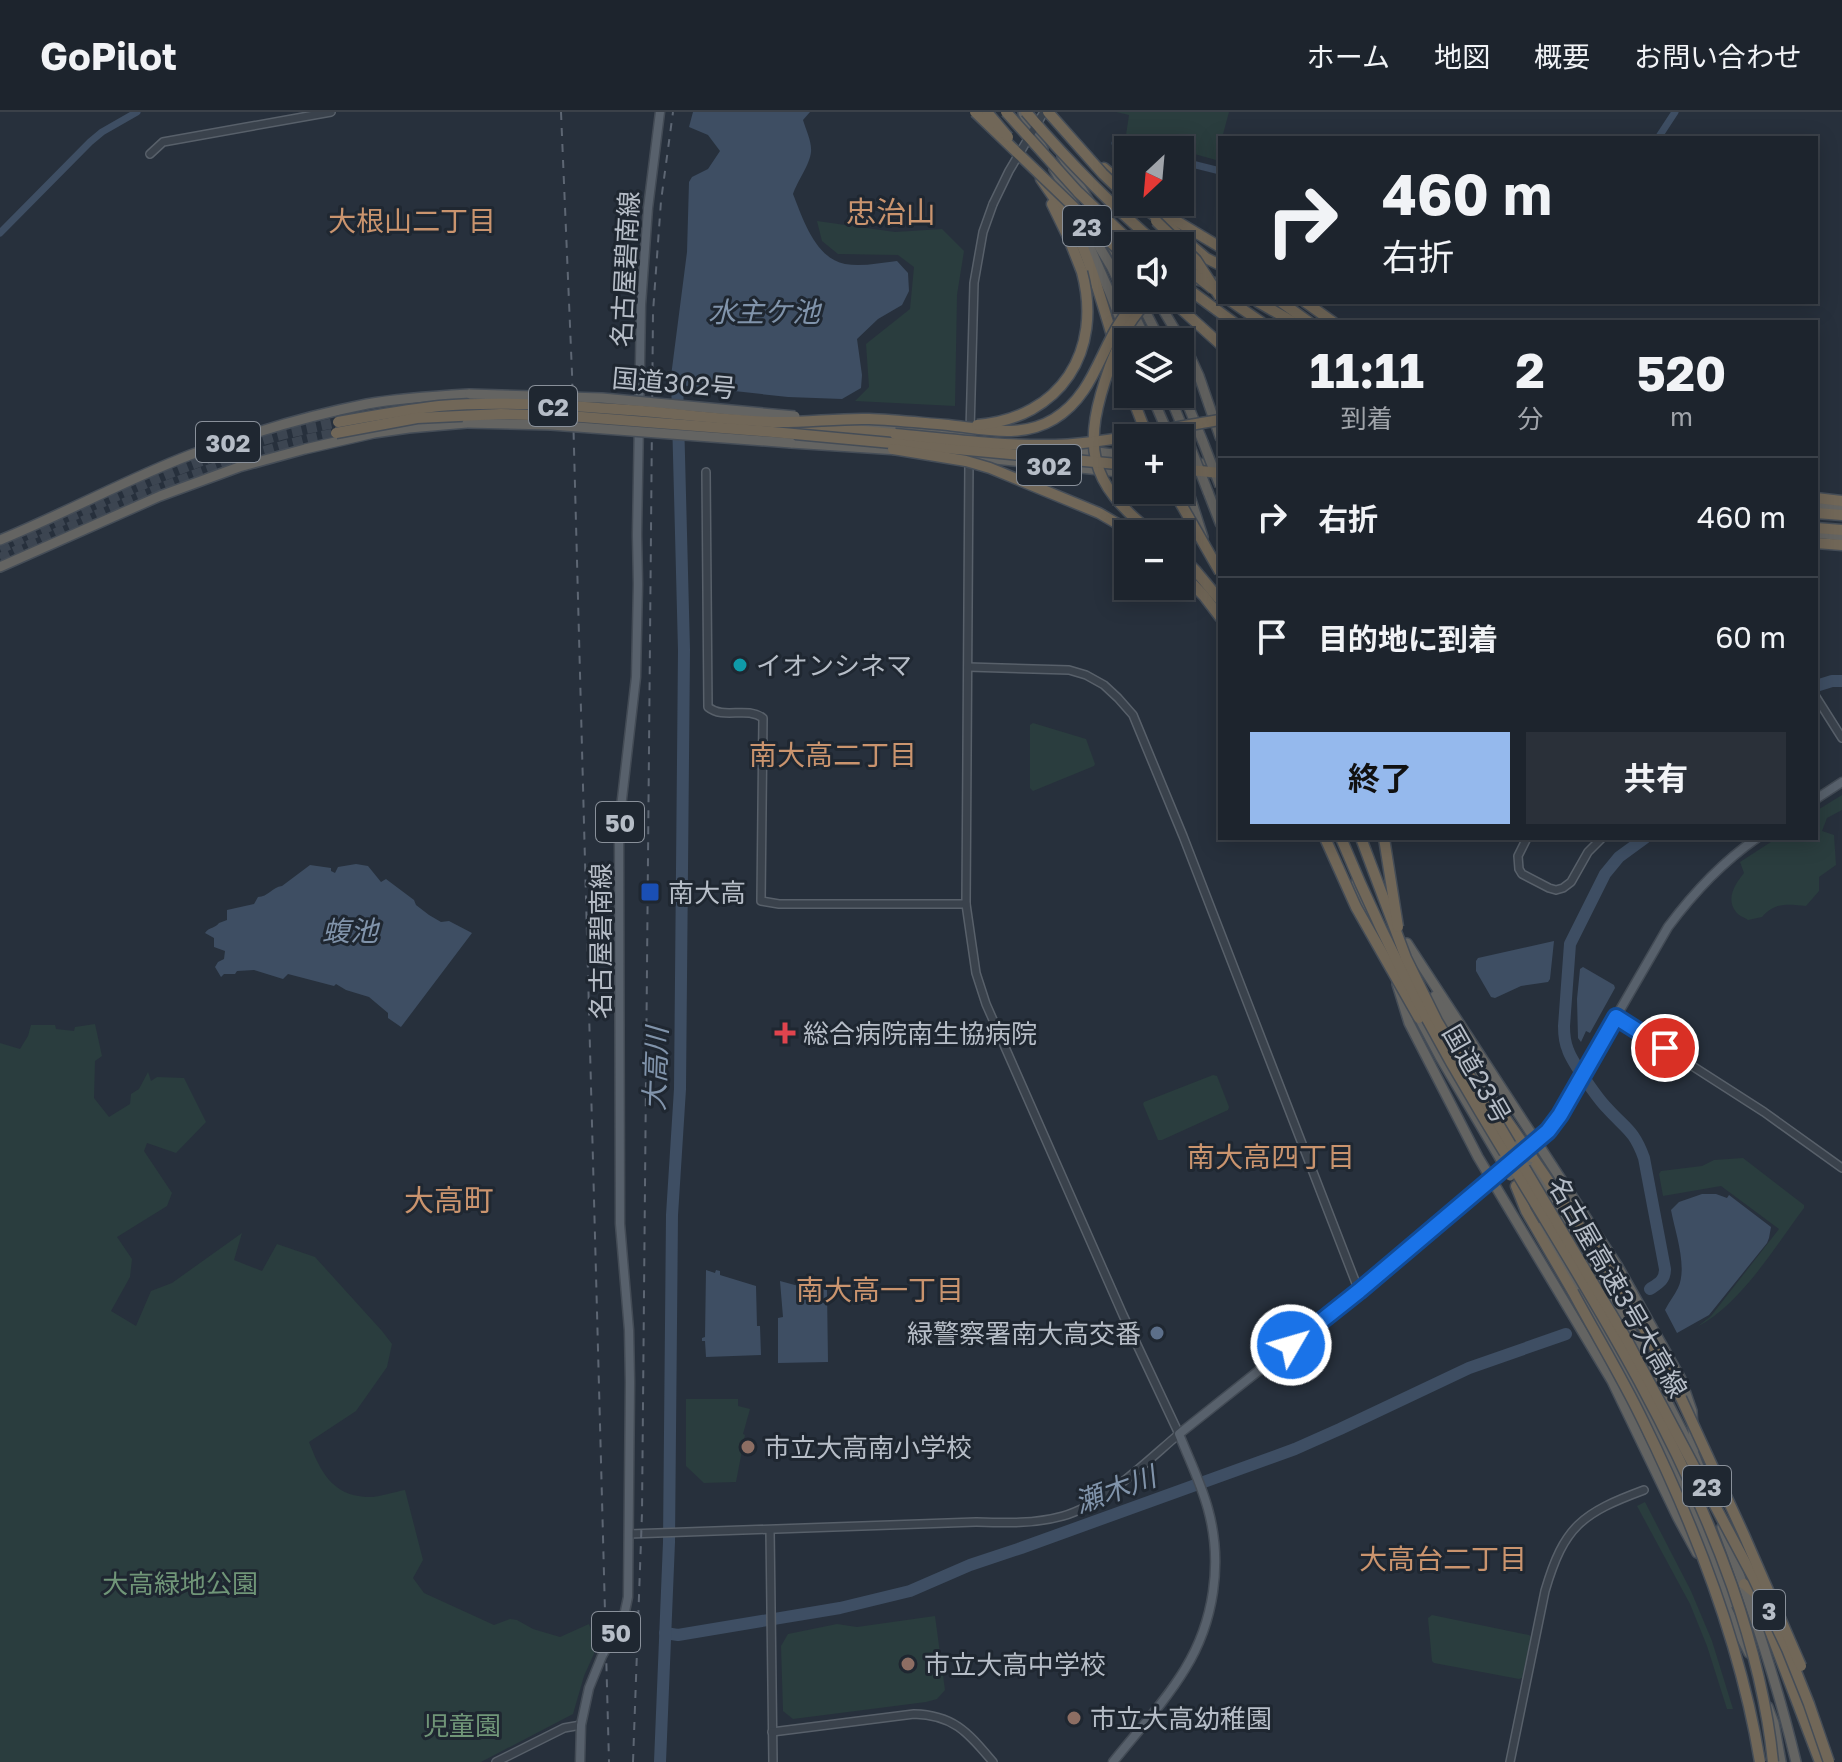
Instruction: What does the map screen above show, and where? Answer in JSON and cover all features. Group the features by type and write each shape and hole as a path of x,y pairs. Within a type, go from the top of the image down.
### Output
{"highway":[{"path":"975,112 1114,245"},
{"path":"987,112 1025,157 1080,241 1114,341"},
{"path":"1006,112 1078,192 1120,232"},
{"path":"1024,112 1072,164 1143,232"},
{"name":"23","path":"1024,112 1112,268 1140,328"},
{"name":"23","path":"1036,112 1114,250"},
{"path":"1048,112 1114,184"},
{"path":"1048,112 1084,159 1114,187"},
{"path":"1073,140 1114,176"},
{"path":"951,426 1008,420 1030,411 1058,388 1073,368 1087,333 1087,298 1082,272 1061,223 1025,157"},
{"path":"1060,180 1124,328"},
{"path":"1090,203 1114,238"},
{"path":"1150,216 1187,249 1218,292"},
{"path":"1154,216 1206,258 1218,264"},
{"path":"1168,216 1218,246"},
{"path":"1194,274 1218,293"},
{"path":"1194,279 1218,284"},
{"path":"1194,294 1229,320"},
{"path":"1194,296 1221,320"},
{"path":"1235,304 1258,320"},
{"path":"1262,304 1290,320"},
{"path":"1284,304 1306,320"},
{"path":"1308,304 1330,320"},
{"path":"770,422 861,419 991,431 1037,427 1073,405 1086,388 1116,326 1126,312"},
{"path":"1137,520 1107,488 1095,459 1094,435 1101,393 1122,337 1138,312"},
{"path":"1163,312 1187,350 1218,431"},
{"path":"1185,312 1218,342"},
{"name":"国道302号","path":"0,540 189,456 268,428 401,399 470,394 602,398 795,416 1114,454"},
{"name":"C2","path":"761,431 614,418 501,414 417,418 337,428 387,413 472,405 615,409 770,422"},
{"path":"1175,408 1218,518"},
{"path":"1189,408 1218,479"},
{"path":"770,422 1042,445 1102,441 1218,420"},
{"name":"国道302号","path":"0,567 160,496 239,467 374,433 467,423 551,425 969,456 1114,472"},
{"path":"761,431 1114,464"},
{"path":"761,431 979,464 1114,522"},
{"path":"1194,469 1218,465"},
{"path":"1194,472 1218,473"},
{"path":"1194,475 1218,483"},
{"path":"1818,498 1842,501"},
{"path":"1181,504 1218,569"},
{"path":"1192,504 1218,576"},
{"path":"1818,510 1842,512"},
{"path":"1818,530 1842,533"},
{"path":"1818,543 1842,545"},
{"path":"1194,569 1218,598"},
{"path":"1194,586 1218,614"},
{"path":"1326,840 1381,953 1413,1009 1459,1076"},
{"name":"名古屋高速3号大高線","path":"1341,840 1378,925 1413,994 1612,1332 1684,1469 1721,1556 1747,1631 1766,1706 1773,1762"},
{"name":"国道23号","path":"1341,840 1360,895 1391,965 1440,1057 1516,1186"},
{"name":"名古屋高速3号大高線","path":"1361,840 1404,944 1412,973 1437,1021 1627,1340 1719,1511 1787,1649 1831,1762"},
{"path":"1384,840 1404,944 1617,1265 1681,1379 1692,1411 1694,1454"},
{"name":"国道23号","path":"1404,944 1491,1098"},
{"path":"1391,965 1409,1023 1478,1157 1571,1293 1587,1340 1612,1381 1678,1518 1731,1613 1752,1660"},
{"path":"1491,1098 1530,1159 1601,1257 1661,1361 1726,1494 1794,1646 1831,1762"},
{"name":"23","path":"1530,1159 1626,1321 1694,1454 1744,1584 1796,1762"},
{"path":"1516,1186 1526,1211 1643,1419 1670,1479 1720,1606 1751,1709 1760,1762"},
{"name":"23","path":"1571,1293 1602,1331 1708,1543 1774,1723 1781,1762"},
{"path":"1744,1584 1756,1594 1820,1762"}],"main road":[{"name":"名古屋碧南線","path":"580,1762 581,1725 594,1675 624,1616 628,1597 629,1330 620,1224 619,825 636,677 641,305 648,208 660,112"},
{"path":"1818,798 1842,782"},
{"path":"1113,1762 1184,1671 1194,1653 1212,1601 1217,1557 1211,1523 1179,1434 1359,1291 1548,1131 1668,927 1718,868 1754,840"}],"street":[{"path":"150,154 163,142 331,112"},
{"path":"629,1534 976,1522 1028,1523 1067,1515 1101,1498 1179,1434 986,1004 976,973 966,904 969,456 974,283 983,232 993,204 1009,171 1048,112"},
{"path":"706,472 708,707 715,713 755,712 763,718 761,901 779,904 966,904"},
{"path":"968,667 1069,670 1104,685 1133,715 1359,1291"},
{"path":"1818,700 1842,738"},
{"path":"1526,840 1518,856 1519,869 1522,874 1556,890 1571,882 1588,852 1600,840"},
{"path":"1616,1017 1764,1112 1842,1168"},
{"path":"1510,1762 1545,1591 1562,1544 1594,1511 1644,1490"},
{"path":"770,1530 773,1762"},
{"path":"772,1732 930,1714 968,1733 993,1762"},
{"path":"496,1762 564,1728 581,1725"}],"green space":[{"path":"1116,112 1229,112 1223,136 1218,136 1216,160 1194,154 1194,136 1126,135 1129,115"},
{"path":"817,221 895,232 942,229 964,251 957,295 955,406 855,401 869,387 866,344 910,309 914,267 898,255 838,254 822,241"},
{"path":"1033,723 1086,739 1094,766 1033,791 1030,788 1030,725"},
{"path":"1842,795 1842,810 1827,818 1822,831 1834,835 1836,865 1819,877 1819,891 1806,906 1782,905 1762,917 1748,920 1737,913 1731,901 1735,886 1744,873 1740,862 1774,840 1818,840 1818,810"},
{"name":"大高緑地公園","path":"95,1024 102,1056 95,1061 94,1098 109,1117 130,1104 131,1094 139,1089 148,1072 151,1081 157,1077 184,1078 206,1122 176,1153 147,1143 144,1151 172,1193 167,1206 117,1237 132,1259 130,1277 111,1311 136,1326 151,1291 172,1283 242,1233 234,1260 262,1271 277,1244 315,1257 392,1344 387,1367 356,1411 309,1442 323,1472 344,1492 354,1495 375,1497 405,1490 423,1560 413,1578 424,1593 494,1625 510,1619 517,1620 533,1629 560,1637 589,1624 597,1647 584,1676 573,1714 481,1762 0,1762 0,1043 20,1049 31,1025 55,1025 56,1029 74,1031 75,1027"},
{"path":"1217,1076 1228,1110 1158,1140 1144,1102"},
{"path":"1743,1158 1804,1208 1742,1290 1713,1317 1697,1327 1711,1316 1779,1229 1721,1186 1663,1196 1659,1174 1661,1171 1702,1166 1714,1160"},
{"path":"686,1399 738,1399 738,1406 750,1409 736,1482 704,1483 686,1466"},
{"path":"1645,1502 1691,1591 1712,1641 1733,1709 1727,1709 1690,1604 1637,1506"},
{"path":"1432,1615 1529,1635 1522,1678 1434,1663 1428,1618"},
{"path":"935,1616 945,1690 937,1699 793,1719 783,1711 781,1646 788,1634 837,1624 857,1627"}],"water":[{"name":"水主ケ池","path":"693,112 810,112 803,120 811,144 810,157 793,194 818,246 845,264 897,261 908,273 909,291 902,305 878,319 857,339 861,388 842,399 788,397 670,384 687,252 689,182 692,177 708,169 720,151 708,135 689,127"},
{"name":"蝮池","path":"310,865 331,868 335,873 338,867 368,866 381,882 386,879 429,915 472,933 401,1027 369,997 336,984 288,974 283,979 254,970 237,971 221,977 215,967 224,959 225,951 214,947 214,938 205,933 227,920 227,910 254,904 258,897 282,886"},
{"path":"1554,941 1548,982 1521,986 1491,997 1476,971 1478,958"},
{"path":"1583,967 1615,988 1590,1033 1586,1031 1581,1042 1578,1038 1577,999 1580,969"},
{"path":"1702,1194 1727,1198 1729,1195 1771,1227 1767,1243 1709,1315 1677,1333 1665,1310 1678,1288 1682,1270 1671,1210 1679,1202"},
{"path":"706,1270 720,1271 720,1275 756,1286 761,1355 706,1357 702,1338 705,1337"},
{"path":"780,1281 806,1288 826,1287 828,1362 778,1363 778,1318 783,1317"}],"waterway":[{"path":"0,233 90,142 137,112"},
{"path":"1659,136 1675,112"},
{"path":"1194,164 1218,170"},
{"name":"大高川","path":"660,1762 669,1542 672,1215 680,1089 684,650 677,378"},
{"name":"瀬木川","path":"1818,685 1842,681"},
{"name":"瀬木川","path":"1642,840 1619,857 1605,874 1570,944 1564,1026 1570,1056 1603,1103 1633,1135 1644,1158 1665,1269 1663,1279 1650,1289"},
{"name":"瀬木川","path":"665,1633 678,1635 840,1608 910,1591 970,1565 1295,1449 1469,1368 1566,1334"}],"tunnel":[{"path":"0,549 194,464 269,438 338,422"},
{"path":"0,558 207,470 292,443 336,433"}],"railway":[{"path":"561,112 572,373 609,1762"},
{"path":"633,1762 642,1513 653,312 661,201 673,112"}],"place":[{"name":"イオンシネマ","path":"740,665"},
{"name":"南大高","path":"650,892"},
{"name":"総合病院南生協病院","path":"785,1033"},
{"name":"緑警察署南大高交番","path":"1157,1333"},
{"name":"市立大高南小学校","path":"748,1447"},
{"name":"市立大高中学校","path":"908,1664"},
{"name":"市立大高幼稚園","path":"1074,1718"}],"district":[{"name":"忠治山","path":"891,212"},
{"name":"大根山二丁目","path":"412,220"},
{"name":"南大高二丁目","path":"833,754"},
{"name":"南大高四丁目","path":"1271,1156"},
{"name":"大高町","path":"449,1200"},
{"name":"南大高一丁目","path":"880,1289"},
{"name":"大高台二丁目","path":"1443,1558"}],"route":[{"path":"1291,1345 1548,1131 1616,1017 1665,1048"}],"park label":[{"name":"児童園","path":"462,1725"}]}
